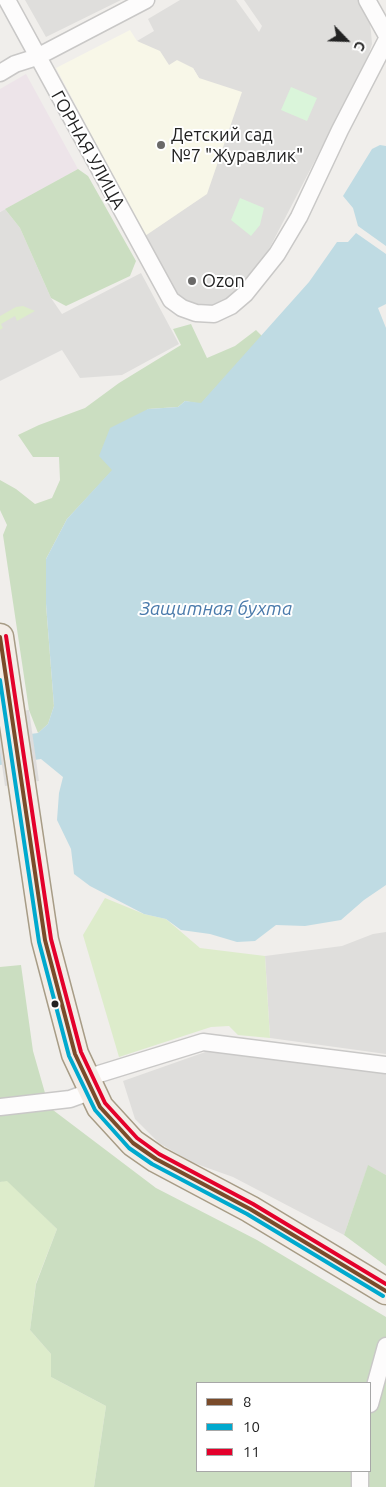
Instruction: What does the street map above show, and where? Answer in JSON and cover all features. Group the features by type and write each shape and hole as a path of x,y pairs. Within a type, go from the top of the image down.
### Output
{"main road":[{"path":"0,637 45,940 75,1054 100,1107 116,1127 156,1159 250,1209 386,1291"}],"street":[{"name":"ГОРНАЯ УЛИЦА","path":"6,0 171,300 182,308 196,313 214,314 231,306 245,294 276,254 299,217 340,130 386,42"},
{"path":"0,73 16,64 37,57 146,0"},
{"path":"367,0 386,34"},
{"path":"0,1107 70,1099 89,1084 203,1042 386,1065"},
{"path":"371,1400 386,1346"},
{"path":"360,1472 360,1487"}],"shaded area":[{"path":"25,0 121,0 46,37"},
{"path":"180,0 236,0 259,32 262,26 244,0 359,0 369,17 371,32 372,44 366,62 268,251 238,292 222,303 206,308 187,304 172,292 145,236 199,78 193,68 169,65 137,41 154,31 148,19"},
{"name":"Детский сад №7 \"Журавлик\"","path":"130,30 137,41 160,51 169,65 177,60 193,68 199,78 242,92 207,194 145,236 56,68"},
{"path":"26,74 78,169 0,212 0,89"},
{"path":"5,209 20,228 51,298 62,314 141,273 179,344 122,375 80,378 62,350 0,381 0,212"},
{"path":"386,932 386,1054 270,1038 265,956 342,946 373,934"},
{"path":"211,1050 386,1074 386,1175 368,1166 344,1235 233,1177 191,1162 159,1143 135,1119 123,1081"}],"green space":[{"path":"291,87 317,98 307,121 281,110"},
{"path":"78,169 88,176 136,261 130,276 66,306 51,298 20,228 5,209"},
{"path":"240,198 264,208 260,225 251,236 231,220"},
{"path":"23,306 35,311 17,321 15,316 1,324 3,328 0,330 0,316 16,307"},
{"path":"191,324 207,358 235,346 256,330 262,336 201,404 185,401 178,407 148,409 113,470 67,519 46,559 46,604 54,706 48,724 38,733 29,710 3,535 7,525 0,510 0,480 16,489 35,504 52,498 60,480 59,457 33,457 18,435 85,408 119,383 181,345 173,329"},
{"path":"105,898 144,914 166,919 200,948 265,956 270,1038 238,1035 229,1026 211,1027 119,1057 83,935"},
{"path":"21,965 33,1051 49,1107 156,1188 257,1240 386,1317 386,1487 94,1487 106,1406 51,1377 51,1354 30,1330 36,1284 57,1229 7,1181 0,1182 0,967"},
{"path":"368,1165 386,1175 386,1266 344,1235"},
{"path":"7,1180 57,1229 36,1283 30,1330 51,1354 51,1377 106,1406 94,1487 0,1487 0,1182"}],"water":[{"path":"380,145 386,146 386,246 358,226 353,208 343,196 372,149"},
{"name":"Защитная бухта","path":"356,233 386,254 386,304 378,308 386,328 386,885 364,900 341,920 305,926 276,925 255,941 237,942 210,934 181,930 166,919 144,914 90,886 74,874 71,849 57,820 59,793 63,777 41,759 0,765 0,738 38,733 48,724 54,706 46,604 46,559 67,519 112,470 99,456 110,428 148,409 178,407 185,401 201,403 309,282 337,242 348,242"}],"pier":[{"path":"29,710 39,781 5,786 0,752 0,714"}],"transit line":[{"name":"11","path":"6,636 51,939 81,1052 105,1103 137,1138 159,1154 253,1204 386,1284"},
{"name":"8","path":"0,637 45,940 75,1054 100,1107 133,1143 156,1159 250,1209 386,1291"},
{"name":"10","path":"0,680 39,942 69,1056 95,1110 129,1148 152,1164 247,1214 383,1296"}],"place":[{"name":"Детский сад №7 \"Журавлик\"","path":"161,145"},
{"name":"Ozon","path":"192,281"}]}
